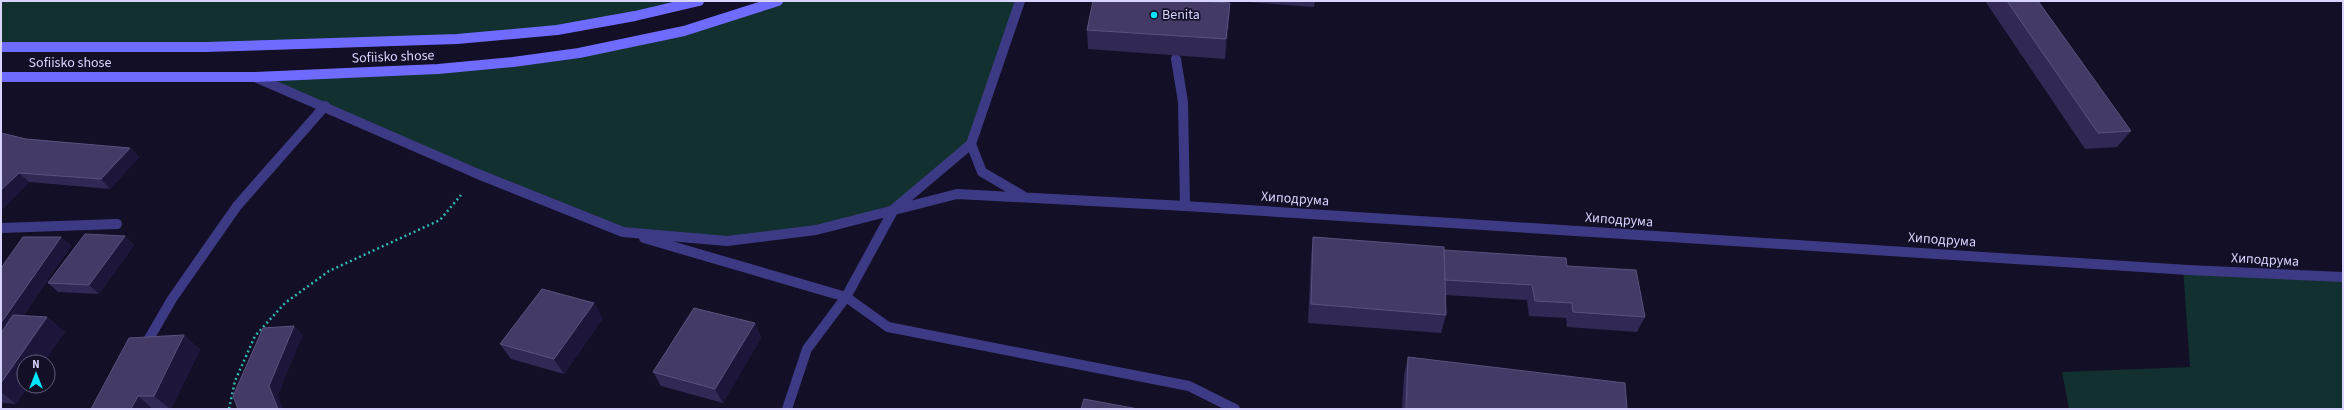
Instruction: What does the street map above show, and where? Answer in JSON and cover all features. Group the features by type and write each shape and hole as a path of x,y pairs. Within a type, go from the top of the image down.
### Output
{"main road":[{"name":"Sofiisko shose","path":"1,47 205,47 457,39 556,30 635,16 699,1"},
{"name":"Sofiisko shose","path":"1,77 255,77 438,69 564,55 684,31 778,1"}],"street":[{"path":"787,409 808,349 846,297 894,209 971,144 1020,1"},
{"path":"1176,59 1183,102 1185,206"},
{"path":"255,77 478,174 623,232 846,297 888,327 1189,386 1235,409"},
{"path":"135,361 172,299 237,206 324,106"},
{"path":"971,144 982,172 1024,197"},
{"name":"Хиподрума","path":"623,232 727,240 816,230 957,194 1185,206 2188,270 2343,277"},
{"path":"1,228 117,224"}],"path":[{"path":"229,409 235,381 255,336 285,303 329,270 440,220 478,174"}],"green space":[{"path":"1,1 699,1 635,16 457,39 1,47"},
{"path":"778,1 1020,1 971,144 894,209 816,230 727,241 623,232 255,77 438,69 629,43"},
{"path":"2183,268 2343,277 2343,409 2069,409 2062,372 2190,367"}],"building":[{"path":"1093,1 1199,1 1230,3 1226,39 1087,30"},
{"path":"2007,1 2038,1 2131,131 2098,133"},
{"path":"1,133 26,139 130,148 101,179 19,173 1,190"},
{"path":"85,234 125,236 89,285 48,283"},
{"path":"23,237 61,237 1,323 1,268"},
{"path":"1313,237 1444,247 1446,315 1311,304"},
{"path":"1444,250 1566,258 1567,266 1636,270 1645,317 1573,312 1572,303 1535,301 1532,285 1445,280"},
{"path":"542,289 594,303 554,359 500,344"},
{"path":"694,308 755,323 715,389 653,372"},
{"path":"13,315 47,317 21,354 16,354 16,361 1,383 1,333"},
{"path":"294,326 269,386 278,409 238,409 233,396 263,328"},
{"path":"184,335 154,396 138,396 131,409 91,409 129,338"},
{"path":"1408,357 1625,383 1627,409 1406,409"},
{"path":"1084,399 1138,409 1081,409"}],"place":[{"name":"Benita","path":"1154,15"}]}
